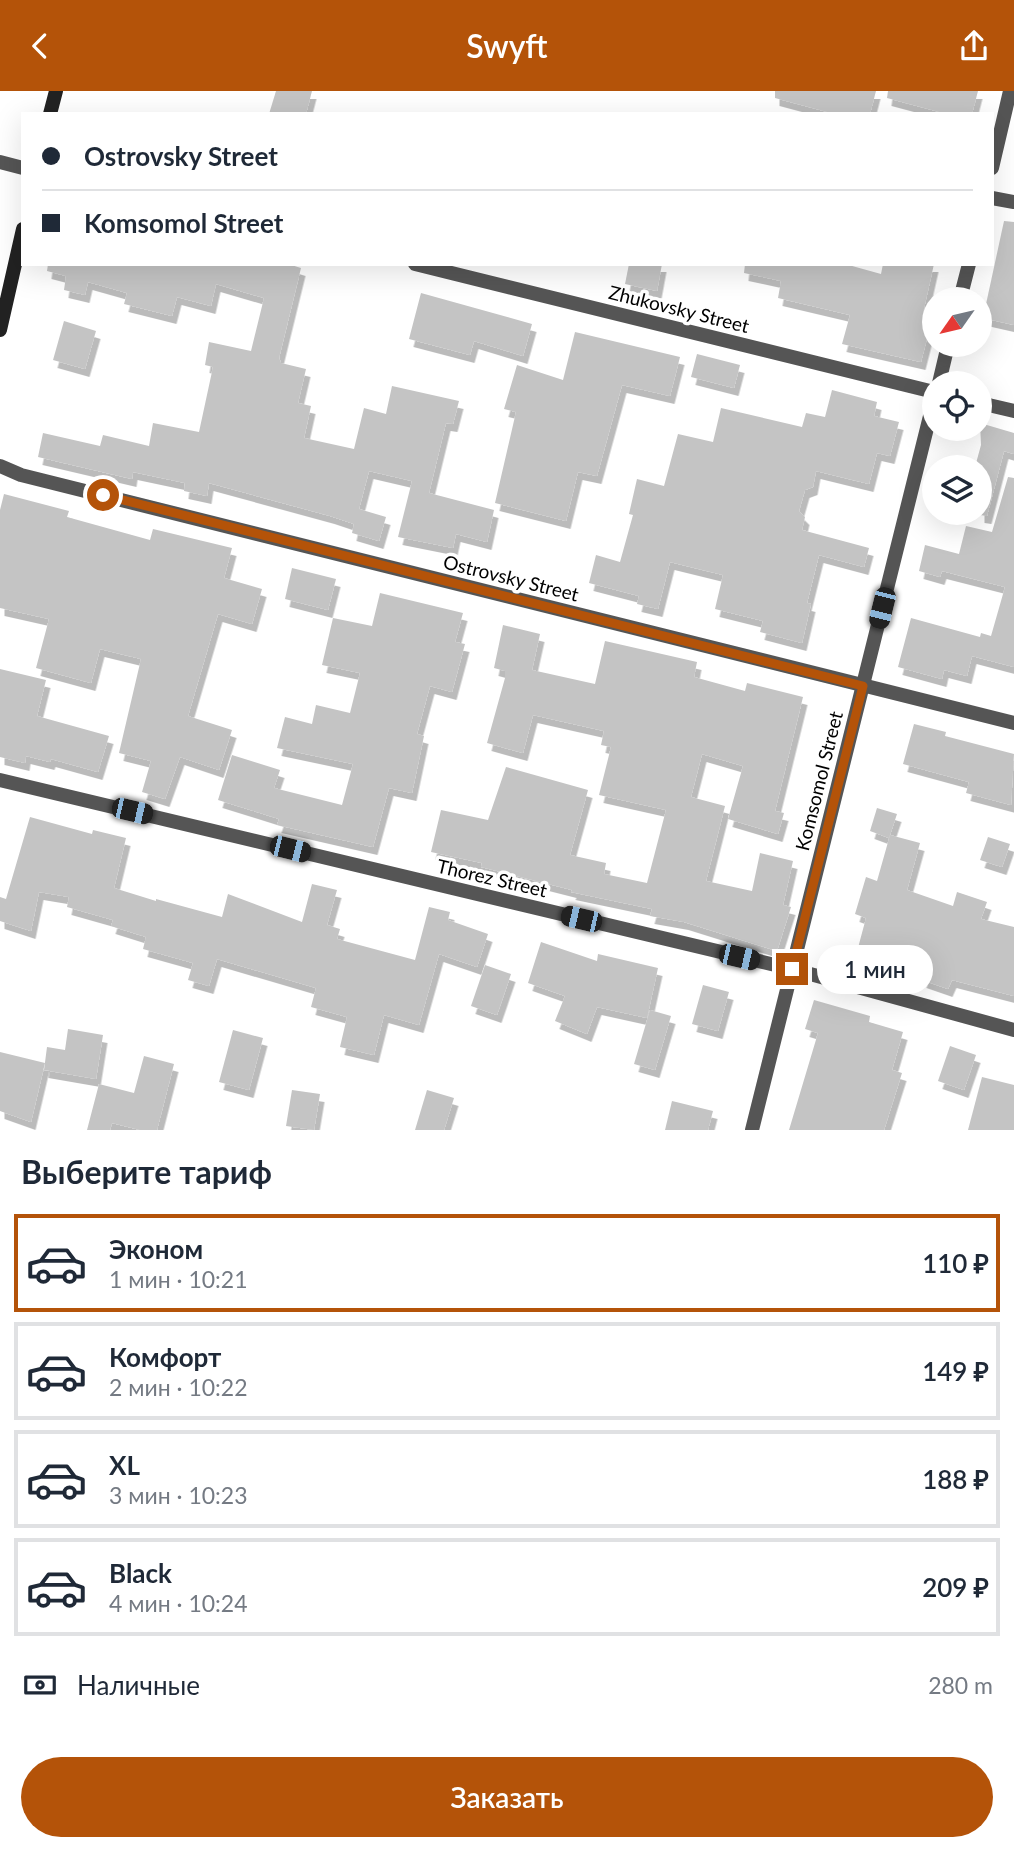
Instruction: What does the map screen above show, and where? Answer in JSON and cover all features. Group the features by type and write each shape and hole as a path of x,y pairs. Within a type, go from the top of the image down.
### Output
{"street":[{"path":"51,112 56,91"},
{"path":"994,159 1010,91"},
{"path":"0,162 21,167"},
{"path":"994,198 1014,202"},
{"path":"0,330 21,238"},
{"name":"Zhukovsky Street","path":"423,266 922,389"},
{"path":"963,287 968,266"},
{"path":"992,406 1014,411"},
{"name":"Komsomol Street","path":"752,1130 924,441"},
{"name":"Ostrovsky Street","path":"0,466 21,475 1014,723"},
{"name":"Thorez Street","path":"0,780 792,969 1014,1030"}],"building":[{"path":"276,91 312,91 307,112 270,112"},
{"path":"775,91 876,91 871,112 828,112 775,98"},
{"path":"888,91 978,91 973,112 940,112 887,98"},
{"path":"1004,221 1014,222 1014,325 992,320 992,287 990,287"},
{"path":"48,266 301,268 279,358 281,363 306,369 298,403 311,406 304,438 354,449 364,408 386,414 392,386 459,401 453,424 446,423 429,493 494,510 487,542 456,534 453,548 398,537 412,481 369,471 359,509 386,517 379,541 352,533 354,524 209,483 207,496 184,491 185,483 133,472 132,479 38,457 43,433 100,446 103,435 149,446 153,423 199,432 213,367 205,365 209,342 251,351 264,298 216,284 211,306 177,297 172,316 124,304 127,293 88,282 85,295 64,290 66,276 47,271"},
{"path":"629,266 662,266 657,291 625,284"},
{"path":"745,266 852,266 881,274 883,266 934,266 929,287 922,287 921,362 842,344 850,315 778,298 781,281 744,273"},
{"path":"421,293 532,324 523,356 474,341 470,355 409,339"},
{"path":"64,321 96,331 85,369 53,360"},
{"path":"575,332 680,357 670,396 622,385 597,476 578,472 566,521 495,503 516,412 504,409 517,365 563,380"},
{"path":"697,354 740,365 734,388 691,377"},
{"path":"832,390 877,402 874,416 899,422 890,456 877,453 869,484 816,471 813,487 805,490 799,511 805,517 802,530 869,548 864,567 819,555 807,603 811,604 802,643 760,632 763,621 715,609 723,575 670,562 658,609 637,604 639,596 589,583 596,555 620,562 633,515 629,514 637,479 664,486 678,434 713,442 721,408 802,427 806,413 825,417"},
{"path":"992,427 1014,433 1014,454 1004,451 992,497 992,455 978,455 981,441 992,441"},
{"path":"1008,477 1014,478 1014,667 972,656 967,676 944,670 942,679 898,667 911,618 980,637 981,633 991,636 1005,587 942,571 940,577 919,571 925,545 959,554 966,526 992,532"},
{"path":"4,494 69,511 67,517 150,540 153,529 232,548 224,578 262,589 252,624 218,614 188,716 232,730 219,770 180,757 165,799 142,792 151,761 119,753 141,659 100,649 91,683 36,668 49,619 0,608 0,510"},
{"path":"292,568 336,579 328,610 285,599"},
{"path":"380,593 463,613 455,642 465,644 452,692 430,686 417,734 424,736 412,793 389,788 373,847 277,825 279,819 218,800 232,755 280,770 274,788 342,805 353,764 277,748 285,717 312,724 316,705 350,713 360,673 322,665 333,618 372,626"},
{"path":"503,625 540,634 532,670 595,684 605,641 697,662 694,677 745,691 747,683 803,697 775,811 784,813 778,834 728,819 743,766 702,754 691,797 725,806 706,881 752,891 760,853 793,861 783,905 791,907 777,951 684,922 650,916 652,909 571,892 572,890 481,867 482,863 431,852 441,810 488,820 506,767 588,790 570,855 606,863 604,874 647,883 666,810 599,795 611,747 601,745 604,731 533,715 523,753 487,743 505,678 505,671 494,668"},
{"path":"0,669 46,680 37,716 109,736 98,772 51,759 50,762 26,756 25,763 0,757"},
{"path":"914,724 946,732 945,736 1014,754 1011,805 966,793 969,782 903,764"},
{"path":"877,808 897,814 889,838 870,831"},
{"path":"30,817 92,834 93,830 126,838 114,888 156,901 222,917 228,894 302,922 312,884 337,890 327,925 340,929 337,939 415,960 429,907 450,912 448,920 488,934 477,967 439,954 419,1025 384,1015 374,1055 340,1047 347,1017 311,1007 316,988 217,959 209,986 188,980 193,963 143,949 146,937 111,926 113,920 67,907 69,897 39,892 31,931 0,921 0,897 6,899"},
{"path":"890,835 920,843 907,890 953,906 957,892 987,902 981,919 1014,927 1014,996 952,980 948,989 922,980 926,969 878,956 876,964 855,959 866,918 855,914 866,877 877,881"},
{"path":"988,837 1010,844 1002,867 980,860"},
{"path":"541,942 597,961 598,954 658,968 647,1018 597,1007 587,1034 555,1021 565,996 528,983"},
{"path":"485,965 511,974 497,1015 471,1006"},
{"path":"703,985 729,992 718,1031 692,1024"},
{"path":"814,1000 870,1016 869,1022 903,1032 892,1070 902,1073 884,1130 789,1130 818,1033 805,1029"},
{"path":"650,1010 671,1016 655,1070 634,1064"},
{"path":"68,1029 103,1035 96,1079 44,1070 47,1047 65,1050"},
{"path":"233,1030 263,1038 249,1090 219,1082"},
{"path":"950,1046 976,1055 964,1090 938,1081"},
{"path":"0,1052 45,1063 31,1122 0,1111"},
{"path":"144,1056 174,1064 157,1130 140,1130 112,1123 110,1130 87,1130 99,1084 134,1093"},
{"path":"982,1077 1014,1085 1014,1130 968,1130"},
{"path":"292,1090 320,1094 314,1130 286,1126"},
{"path":"427,1090 454,1098 444,1130 415,1130"},
{"path":"672,1101 713,1111 708,1130 665,1130"}],"route":[{"path":"103,495 863,686 792,969"}]}
